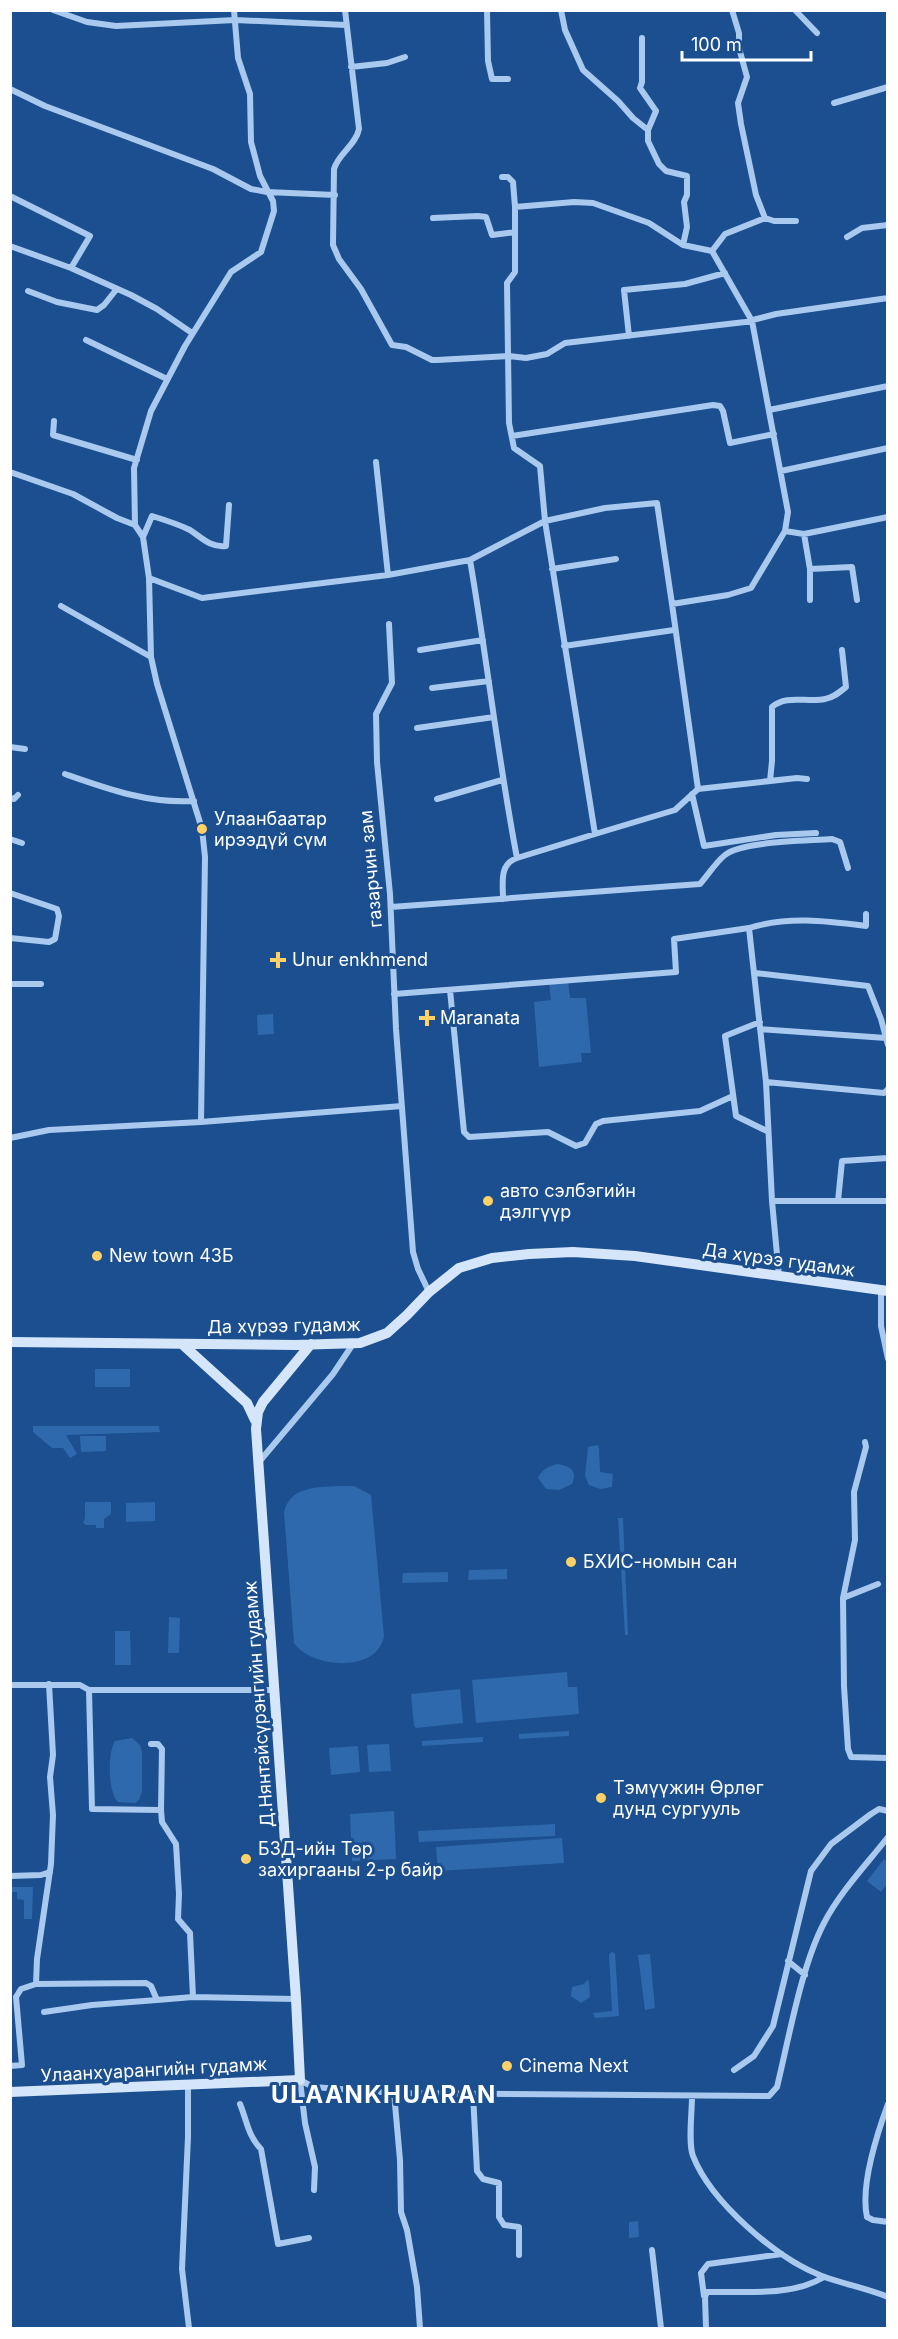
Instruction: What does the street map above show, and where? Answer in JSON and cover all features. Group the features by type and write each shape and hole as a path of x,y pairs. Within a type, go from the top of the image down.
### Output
{"main road":[{"name":"Да хүрээ гудамж","path":"10,1342 353,1344 372,1340 387,1333 429,1292 459,1268 492,1258 529,1254 573,1252 616,1254 884,1290"},
{"path":"182,1344 247,1403 254,1415 256,1429"},
{"name":"Д.Нянтайсүрэнгийн гудамж","path":"300,2080 256,1429 262,1402 311,1344"},
{"name":"Улаанхуарангийн гудамж","path":"10,2092 300,2080"}],"street":[{"path":"54,10 87,22 116,26 235,20 346,25"},
{"path":"201,1122 205,857 202,829 157,684 151,657 149,578 143,537 135,525 134,468 151,411 192,333 231,272 261,252 274,211 273,201 267,192 251,142 250,94 238,58 234,10"},
{"path":"345,10 359,134 336,162 333,245 339,259 361,289 392,345 406,347 432,360 509,356 526,358 547,354 566,343 752,321 776,314 888,298"},
{"path":"487,10 488,61 492,79 508,79"},
{"path":"561,10 565,30 583,70 648,130"},
{"path":"732,10 739,33 739,48 747,77 738,104 741,124 756,195 765,218"},
{"path":"795,10 817,33"},
{"path":"642,38 640,88 656,111 648,130 648,141 659,164 666,171 687,176 687,195 684,202 687,227 683,245"},
{"path":"351,67 387,63 405,57"},
{"path":"834,104 888,87"},
{"path":"10,89 45,106 213,169 251,189 267,192 335,195"},
{"path":"502,177 508,177 513,182 515,207 515,272 507,282 509,423 514,448 540,466 552,569 595,834"},
{"path":"10,196 90,236 71,268"},
{"path":"515,207 574,202 593,203 649,223 683,245 712,251 752,321 788,512 785,531 751,588 728,595 672,604"},
{"path":"432,218 486,217 492,235 515,232"},
{"path":"712,251 726,234 765,218 774,221 796,221"},
{"path":"847,237 862,228 888,225"},
{"path":"10,246 71,268 157,309 192,333"},
{"path":"629,336 624,290 685,284 725,273"},
{"path":"28,291 57,302 97,310 116,290"},
{"path":"86,340 167,379"},
{"path":"769,410 888,386"},
{"path":"512,436 713,405 720,406 723,411 730,443 774,434"},
{"path":"54,421 53,435 137,460"},
{"path":"781,471 888,448"},
{"path":"376,462 388,575"},
{"path":"10,472 73,494 135,525"},
{"path":"149,578 202,598 388,575 470,560 545,521 605,508 657,503 704,846 816,833"},
{"path":"143,537 152,516 189,530 218,547 225,546 229,505"},
{"path":"785,531 804,534 888,517"},
{"path":"804,534 810,568 810,600"},
{"path":"552,569 616,559"},
{"path":"470,560 502,780 517,858"},
{"path":"810,568 852,567 857,600"},
{"path":"61,606 151,657"},
{"name":"газарчин зам","path":"389,624 392,683 376,714 376,762 391,908 394,994 413,1252 429,1292"},
{"path":"564,646 674,630"},
{"path":"420,650 483,640"},
{"path":"770,781 772,707 778,701 826,699 846,687 842,650"},
{"path":"432,688 489,681"},
{"path":"417,728 494,717"},
{"path":"10,747 25,749"},
{"path":"65,774 132,796 169,802 194,801"},
{"path":"503,899 505,867 510,860 675,810 695,792 770,781 807,779"},
{"path":"437,799 502,780"},
{"path":"10,798 14,799 18,795"},
{"path":"10,839 22,843"},
{"path":"391,908 700,884 724,855 733,850 774,842 832,839 840,842 848,868"},
{"path":"10,893 57,909 59,916 54,939 49,942 10,938"},
{"path":"394,994 676,972 674,939 749,928 771,921 817,920 866,926 866,914"},
{"path":"749,928 766,1082 767,1131 779,1276"},
{"path":"755,973 868,986 887,1042 760,1026 725,1036 736,1116 767,1131"},
{"path":"10,984 41,984"},
{"path":"450,990 464,1132 470,1137 548,1132 576,1146 585,1143 596,1124 603,1121 699,1111 733,1096"},
{"path":"766,1082 884,1093 888,1089"},
{"path":"10,1138 49,1130 201,1122 402,1106"},
{"path":"838,1201 842,1161 888,1158"},
{"path":"772,1201 888,1201"},
{"path":"884,1290 882,1326 888,1359"},
{"path":"259,1462 333,1374 353,1344"},
{"path":"865,1443 866,1447 854,1492 855,1540 843,1598 844,1686 848,1749 851,1757 888,1758"},
{"path":"843,1598 878,1584"},
{"path":"10,1684 80,1685 89,1690 274,1690"},
{"path":"36,1984 37,1959 50,1872 53,1815 50,1777 53,1755 49,1684"},
{"path":"89,1690 92,1809 161,1810"},
{"path":"151,1744 158,1744 162,1749 162,1822 176,1844 178,1919 190,1933 193,1997"},
{"path":"734,2070 754,2056 773,2026 811,1871 831,1844 879,1809 888,1811"},
{"path":"300,2080 313,2087 394,2093 764,2097 775,2092 805,1975 826,1918 888,1838"},
{"path":"10,1876 41,1875 50,1872"},
{"path":"788,1961 805,1975"},
{"path":"10,2066 22,2065 16,1997 21,1989 36,1984 146,1983 152,1986 157,2000"},
{"path":"44,2012 93,2005 193,1997 296,1999"},
{"path":"300,2080 305,2123 315,2167 314,2190"},
{"path":"188,2084 182,2269 189,2328"},
{"path":"394,2093 400,2160 401,2212 417,2286 420,2328"},
{"path":"473,2094 477,2171 483,2179 499,2183 499,2217 506,2226 519,2227 519,2255"},
{"path":"692,2097 692,2155 714,2190 744,2224 782,2254 824,2277 863,2287 888,2297"},
{"path":"240,2104 247,2130 261,2149 278,2244 309,2238"},
{"path":"888,2104 869,2173 865,2205 867,2217 888,2222"},
{"path":"652,2250 661,2328"},
{"path":"706,2328 705,2297 700,2273 708,2264 782,2254"},
{"path":"705,2297 707,2292 792,2289 810,2285 824,2277"}],"shaded area":[{"path":"568,981 570,998 586,998 591,1053 581,1053 582,1062 539,1067 534,1002 551,1000 549,982"},
{"path":"273,1014 274,1034 258,1035 257,1015"},
{"path":"95,1369 130,1369 130,1387 95,1387"},
{"path":"33,1426 159,1426 160,1432 66,1435 77,1454 70,1458 63,1448 52,1448 33,1432"},
{"path":"80,1436 106,1436 106,1451 81,1452"},
{"path":"598,1445 600,1472 613,1474 612,1487 600,1489 589,1485 585,1476 588,1447"},
{"path":"558,1464 572,1470 574,1479 572,1484 559,1490 546,1489 538,1478 546,1468"},
{"path":"354,1486 371,1495 384,1636 379,1648 370,1656 344,1663 315,1658 303,1652 294,1643 284,1512 287,1504 298,1493 313,1488"},
{"path":"85,1502 111,1502 111,1514 104,1519 104,1528 96,1528 96,1525 83,1523"},
{"path":"155,1502 155,1521 126,1522 126,1503"},
{"path":"618,1518 623,1518 628,1635 625,1635"},
{"path":"507,1569 507,1579 468,1580 469,1570"},
{"path":"448,1572 448,1582 402,1583 403,1573"},
{"path":"169,1617 180,1618 179,1653 168,1653"},
{"path":"115,1631 130,1631 131,1665 115,1665"},
{"path":"567,1672 568,1687 577,1687 579,1714 476,1723 472,1680"},
{"path":"460,1689 463,1723 416,1728 414,1726 411,1694"},
{"path":"569,1731 569,1736 519,1739 519,1734"},
{"path":"483,1737 483,1742 422,1746 422,1741"},
{"path":"132,1738 140,1745 142,1752 142,1791 139,1800 135,1803 118,1802 111,1782 112,1747 115,1741"},
{"path":"389,1744 391,1771 369,1772 367,1745"},
{"path":"358,1746 360,1772 331,1775 329,1748"},
{"path":"394,1811 396,1859 352,1861 350,1814"},
{"path":"555,1824 555,1836 419,1842 418,1831"},
{"path":"562,1838 564,1863 438,1871 436,1847"},
{"path":"884,1859 887,1862 887,1884 881,1892 867,1881"},
{"path":"11,1887 33,1887 32,1919 24,1919 24,1900 17,1899 17,1892 11,1892"},
{"path":"611,1952 615,1953 619,2016 595,2018 593,2013 612,2011 609,1955"},
{"path":"650,1954 655,2008 645,2010 638,1955"},
{"path":"587,1980 590,1997 581,2003 571,1996 572,1987 584,1984"},
{"path":"638,2221 639,2237 629,2238 629,2222"}],"place":[{"name":"Улаанбаатар ирээдүй сүм","path":"202,829"},
{"name":"Unur enkhmend","path":"278,960"},
{"name":"Maranata","path":"427,1018"},
{"name":"авто сэлбэгийн дэлгүүр","path":"488,1201"},
{"name":"New town 43Б","path":"97,1256"},
{"name":"БХИС-номын сан","path":"571,1562"},
{"name":"Тэмүүжин Өрлөг дунд сургууль","path":"601,1798"},
{"name":"БЗД-ийн Төр захиргааны 2-р байр","path":"246,1859"},
{"name":"Cinema Next","path":"507,2066"}],"district":[{"name":"ULAANKHUARAN","path":"384,2095"}]}
